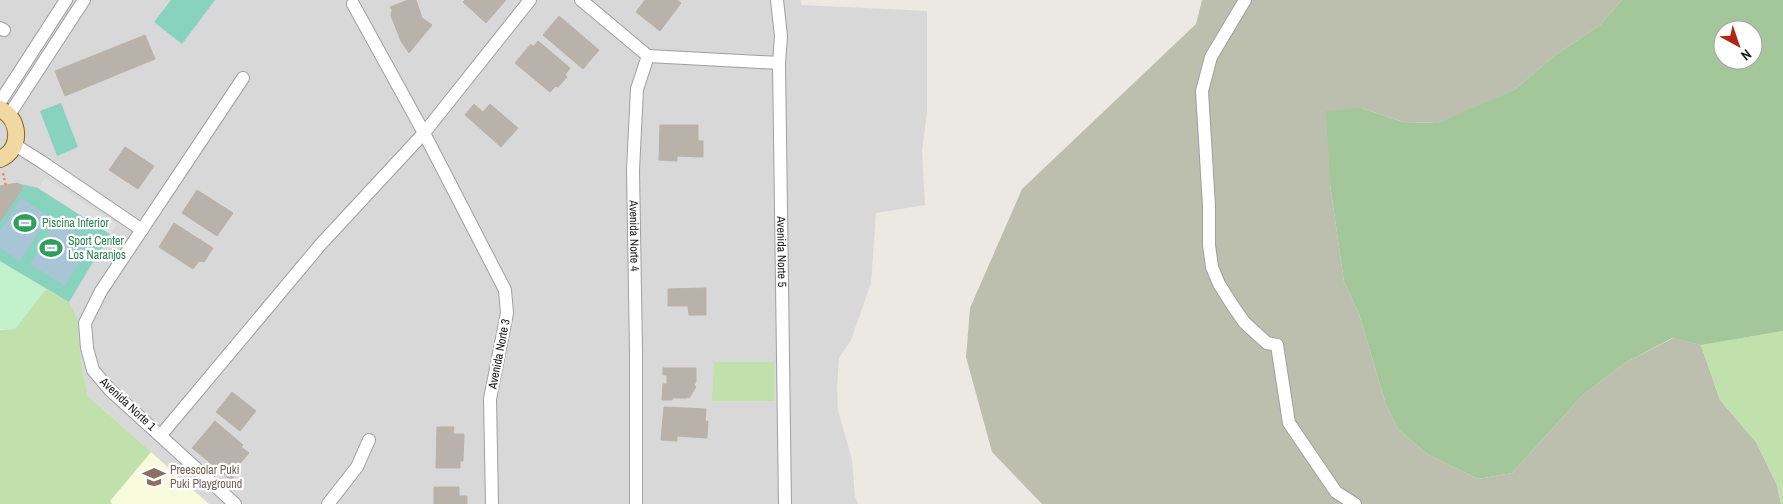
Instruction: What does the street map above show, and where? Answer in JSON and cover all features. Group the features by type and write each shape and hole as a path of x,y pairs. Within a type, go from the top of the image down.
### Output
{"main road":[{"path":"1,165 4,158 15,146 16,130 3,109"}],"street":[{"path":"3,109 66,0"},
{"path":"3,109 84,0"},
{"path":"161,435 321,244 424,133 530,0"},
{"path":"581,0 648,56 779,63"},
{"name":"Avenida Norte 5","path":"777,0 781,36 779,63 785,504"},
{"path":"1245,0 1211,57 1202,91 1209,206 1209,245 1212,267 1219,284 1244,322 1266,342 1277,345 1290,423 1336,492 1355,504"},
{"name":"Avenida Norte 3","path":"353,4 424,133 505,290 507,313 490,399 492,504"},
{"name":"Avenida Norte 4","path":"636,504 633,170 637,89 648,56"},
{"name":"Avenida Norte 1","path":"235,504 109,389 93,370 87,348 85,323 101,291 243,78"},
{"path":"15,146 42,162 142,230"},
{"path":"328,504 357,467 369,440"}],"path":[{"path":"1,165 6,186"}],"shaded area":[{"path":"0,0 800,0 802,5 927,11 927,111 922,151 925,205 876,213 871,283 851,340 839,358 838,410 852,460 855,496 858,504 112,504 109,501 151,452 88,396 81,365 15,329 0,329"},
{"path":"1202,0 1622,0 1600,25 1554,56 1514,90 1473,109 1438,123 1403,122 1361,108 1330,184 1344,282 1359,314 1386,405 1398,429 1427,454 1478,479 1512,473 1583,395 1625,363 1673,338 1701,345 1720,400 1756,442 1777,485 1781,504 1042,504 992,452 966,357 970,308 1022,189 1196,24"},
{"path":"45,178 117,224 110,234 38,188"},
{"name":"Preescolar Puki Puki Playground","path":"151,452 209,504 112,504 109,501"}],"green space":[{"path":"171,0 215,0 182,44 154,22"},
{"path":"1622,0 1783,0 1783,331 1701,345 1672,338 1625,363 1583,395 1512,473 1478,479 1427,454 1398,429 1386,405 1359,314 1344,282 1330,184 1326,111 1361,108 1403,122 1438,123 1514,90 1554,56 1600,25"},
{"path":"61,103 78,147 57,156 40,111"},
{"name":"Sport Center Los Naranjos","path":"17,183 38,188 110,234 69,302 0,261 0,186"},
{"path":"0,261 46,289 15,329 0,329"},
{"path":"46,289 69,302 77,318 81,365 88,396 151,452 110,501 112,504 0,504 0,330 15,329"},
{"path":"1783,331 1783,504 1781,504 1777,485 1756,442 1720,400 1701,345"},
{"path":"714,362 774,362 774,401 712,401"}],"water":[{"name":"Piscina Inferior","path":"21,198 49,216 20,261 0,248 0,231"},
{"path":"56,221 92,242 65,286 30,264"}],"building":[{"path":"408,0 416,0 422,18 432,25 409,53 401,41 391,16 392,10 390,7"},
{"path":"465,0 506,0 486,23 463,2"},
{"path":"645,0 677,0 681,3 660,31 636,12"},
{"path":"559,16 599,50 583,69 543,35"},
{"path":"145,35 155,59 65,96 55,71"},
{"path":"538,41 570,68 565,75 567,77 558,87 556,86 550,92 515,63 531,44 533,47"},
{"path":"474,104 483,112 490,104 518,128 501,147 465,115"},
{"path":"660,125 698,125 698,141 703,141 703,157 677,156 677,161 659,160"},
{"path":"125,147 154,166 138,189 109,170"},
{"path":"17,183 23,187 0,222 0,186"},
{"path":"197,190 233,213 217,236 182,213"},
{"path":"174,223 213,248 204,262 199,261 193,269 159,247"},
{"path":"706,288 706,315 689,315 688,306 668,306 668,289"},
{"path":"663,368 696,368 696,382 694,385 696,387 689,398 662,400 663,384 667,384 667,375 663,375"},
{"path":"232,392 256,411 240,431 216,412"},
{"path":"664,407 706,409 705,421 708,421 707,438 677,436 677,441 661,440"},
{"path":"215,421 243,445 241,447 249,453 235,469 238,471 231,480 192,448"},
{"path":"437,427 454,427 453,434 464,434 463,461 460,461 460,468 436,468"},
{"path":"434,487 459,487 459,496 467,496 467,504 434,504"}],"place":[{"name":"Piscina Inferior","path":"25,223"},
{"name":"Sport Center Los Naranjos","path":"51,248"},
{"name":"Preescolar Puki Puki Playground","path":"154,477"}]}
